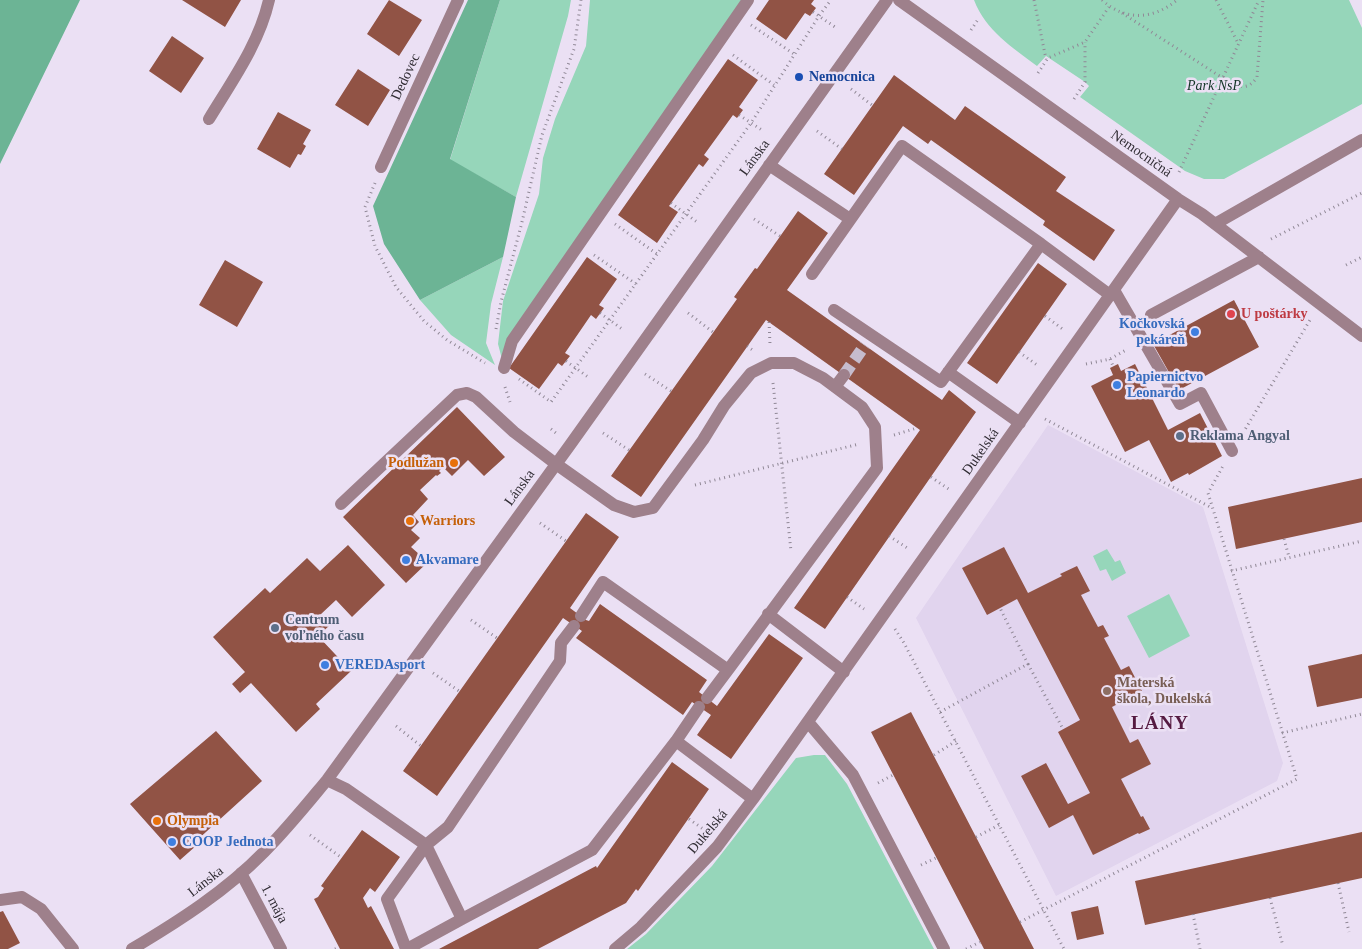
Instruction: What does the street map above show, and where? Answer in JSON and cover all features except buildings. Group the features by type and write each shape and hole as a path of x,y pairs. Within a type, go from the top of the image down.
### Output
{"street":[{"path":"209,119 256,39 269,0"},
{"name":"Dedovec","path":"381,167 458,0"},
{"path":"504,368 512,341 748,0"},
{"name":"Lánska","path":"132,949 189,914 241,873 286,830 327,780 556,464 887,0"},
{"name":"Nemocničná","path":"898,0 1215,224 1362,336"},
{"path":"1215,224 1362,140"},
{"path":"812,274 902,146 1112,292 1144,340 1180,404 1201,393 1232,451"},
{"path":"769,165 850,219"},
{"name":"Dukelská","path":"615,949 641,927 717,847 844,672 1178,199"},
{"path":"834,310 868,340 941,382 1041,244"},
{"path":"1151,315 1259,257"},
{"path":"341,504 457,396 467,393 476,396 514,432 614,506 634,512 653,508 666,492 724,406 751,373 771,363 794,363 823,378 862,408 875,428 877,468 676,741 592,850 406,949 387,899 426,845 448,827 560,661 561,643 603,582 728,670"},
{"path":"948,372 1020,423"},
{"path":"835,387 844,376"},
{"path":"768,614 844,672"},
{"path":"808,722 853,774 944,949"},
{"path":"676,741 753,799"},
{"path":"327,780 346,789 426,845 462,919"},
{"name":"1. mája","path":"241,873 281,949"},
{"path":"0,900 22,897 41,909 66,933 73,949"}],"path":[{"path":"496,334 500,302 522,222 542,135 574,50 581,0"},
{"path":"504,368 551,402 751,122 831,0"},
{"path":"1034,0 1046,60"},
{"path":"1102,0 1109,7 1122,13 1223,78 1241,87 1253,84 1257,77 1263,0"},
{"path":"1122,13 1143,16 1168,7 1177,0"},
{"path":"1216,0 1238,44"},
{"path":"1179,172 1259,0"},
{"path":"1038,73 1046,60 1085,42 1109,7"},
{"path":"813,12 834,27"},
{"path":"737,16 794,54"},
{"path":"1074,99 1085,82 1085,42"},
{"path":"718,44 774,85"},
{"path":"851,89 872,105"},
{"path":"740,115 762,130"},
{"path":"817,131 842,149"},
{"path":"381,167 365,207 375,246 396,287 424,321 447,340 486,364"},
{"path":"1271,239 1362,193"},
{"path":"671,203 696,222"},
{"path":"600,214 657,254"},
{"path":"754,219 780,236"},
{"path":"579,244 636,284"},
{"path":"1346,265 1362,256"},
{"path":"600,312 622,329"},
{"path":"688,313 713,332"},
{"path":"1045,316 1070,335"},
{"path":"1020,922 1297,779 1208,493 1311,319"},
{"path":"1060,367 1072,367 1110,359 1144,340"},
{"path":"747,346 771,363 794,579"},
{"path":"1019,352 1039,366"},
{"path":"1110,359 1113,366"},
{"path":"566,361 588,377"},
{"path":"645,374 671,391"},
{"path":"504,384 510,402"},
{"path":"1029,410 1213,508"},
{"path":"666,492 917,428"},
{"path":"603,433 629,450"},
{"path":"931,477 957,495"},
{"path":"540,523 566,540"},
{"path":"889,536 915,554"},
{"path":"1284,539 1288,558"},
{"path":"1231,571 1362,541"},
{"path":"847,597 867,610"},
{"path":"1000,608 1063,728"},
{"path":"884,614 904,643 1064,949"},
{"path":"471,620 497,638"},
{"path":"940,712 1028,664"},
{"path":"433,673 459,691"},
{"path":"1282,733 1362,714"},
{"path":"396,726 420,746"},
{"path":"934,755 956,741"},
{"path":"689,819 712,836"},
{"path":"976,837 999,825"},
{"path":"310,835 342,858"},
{"path":"1338,883 1349,932"},
{"path":"1270,898 1283,946"},
{"path":"1193,914 1200,949"},
{"path":"966,949 980,942"},
{"path":"335,949 339,947"}],"shaded area":[{"name":"Materská škola, Dukelská","path":"1048,425 1203,507 1283,763 1277,781 1056,896 916,618"}],"green space":[{"path":"0,0 80,0 0,164"},
{"path":"468,0 500,0 450,159 516,197 503,257 420,300 384,244 373,206"},
{"path":"500,0 571,0 516,197 450,160"},
{"path":"590,0 744,0 503,363 498,344 503,301 539,194 543,158 555,119 586,46"},
{"name":"Park NsP","path":"974,0 1349,0 1362,28 1362,104 1224,179 1204,179 1185,171 1080,97 1089,86 1085,82 1046,56 1037,66 1018,52 985,21"},
{"path":"503,257 491,304 486,343 495,365 451,335 420,300"},
{"path":"1107,549 1115,562 1120,560 1126,573 1112,581 1106,569 1100,571 1093,556"},
{"path":"1169,594 1190,636 1149,658 1127,616"},
{"path":"825,755 847,784 934,949 627,949 646,934 712,866 796,758"}],"tunnel":[{"path":"844,375 865,345"}],"place":[{"name":"Nemocnica","path":"799,77"},
{"name":"U poštárky","path":"1231,314"},
{"name":"Kočkovská pekáreň","path":"1195,332"},
{"name":"Papiernictvo Leonardo","path":"1117,385"},
{"name":"Reklama Angyal","path":"1180,436"},
{"name":"Podlužan","path":"454,463"},
{"name":"Warriors","path":"410,521"},
{"name":"Akvamare","path":"406,560"},
{"name":"Centrum voľného času","path":"275,628"},
{"name":"VEREDAsport","path":"325,665"},
{"name":"Materská škola, Dukelská","path":"1107,691"},
{"name":"Olympia","path":"157,821"},
{"name":"COOP Jednota","path":"172,842"}],"district":[{"name":"LÁNY","path":"1160,724"}]}
